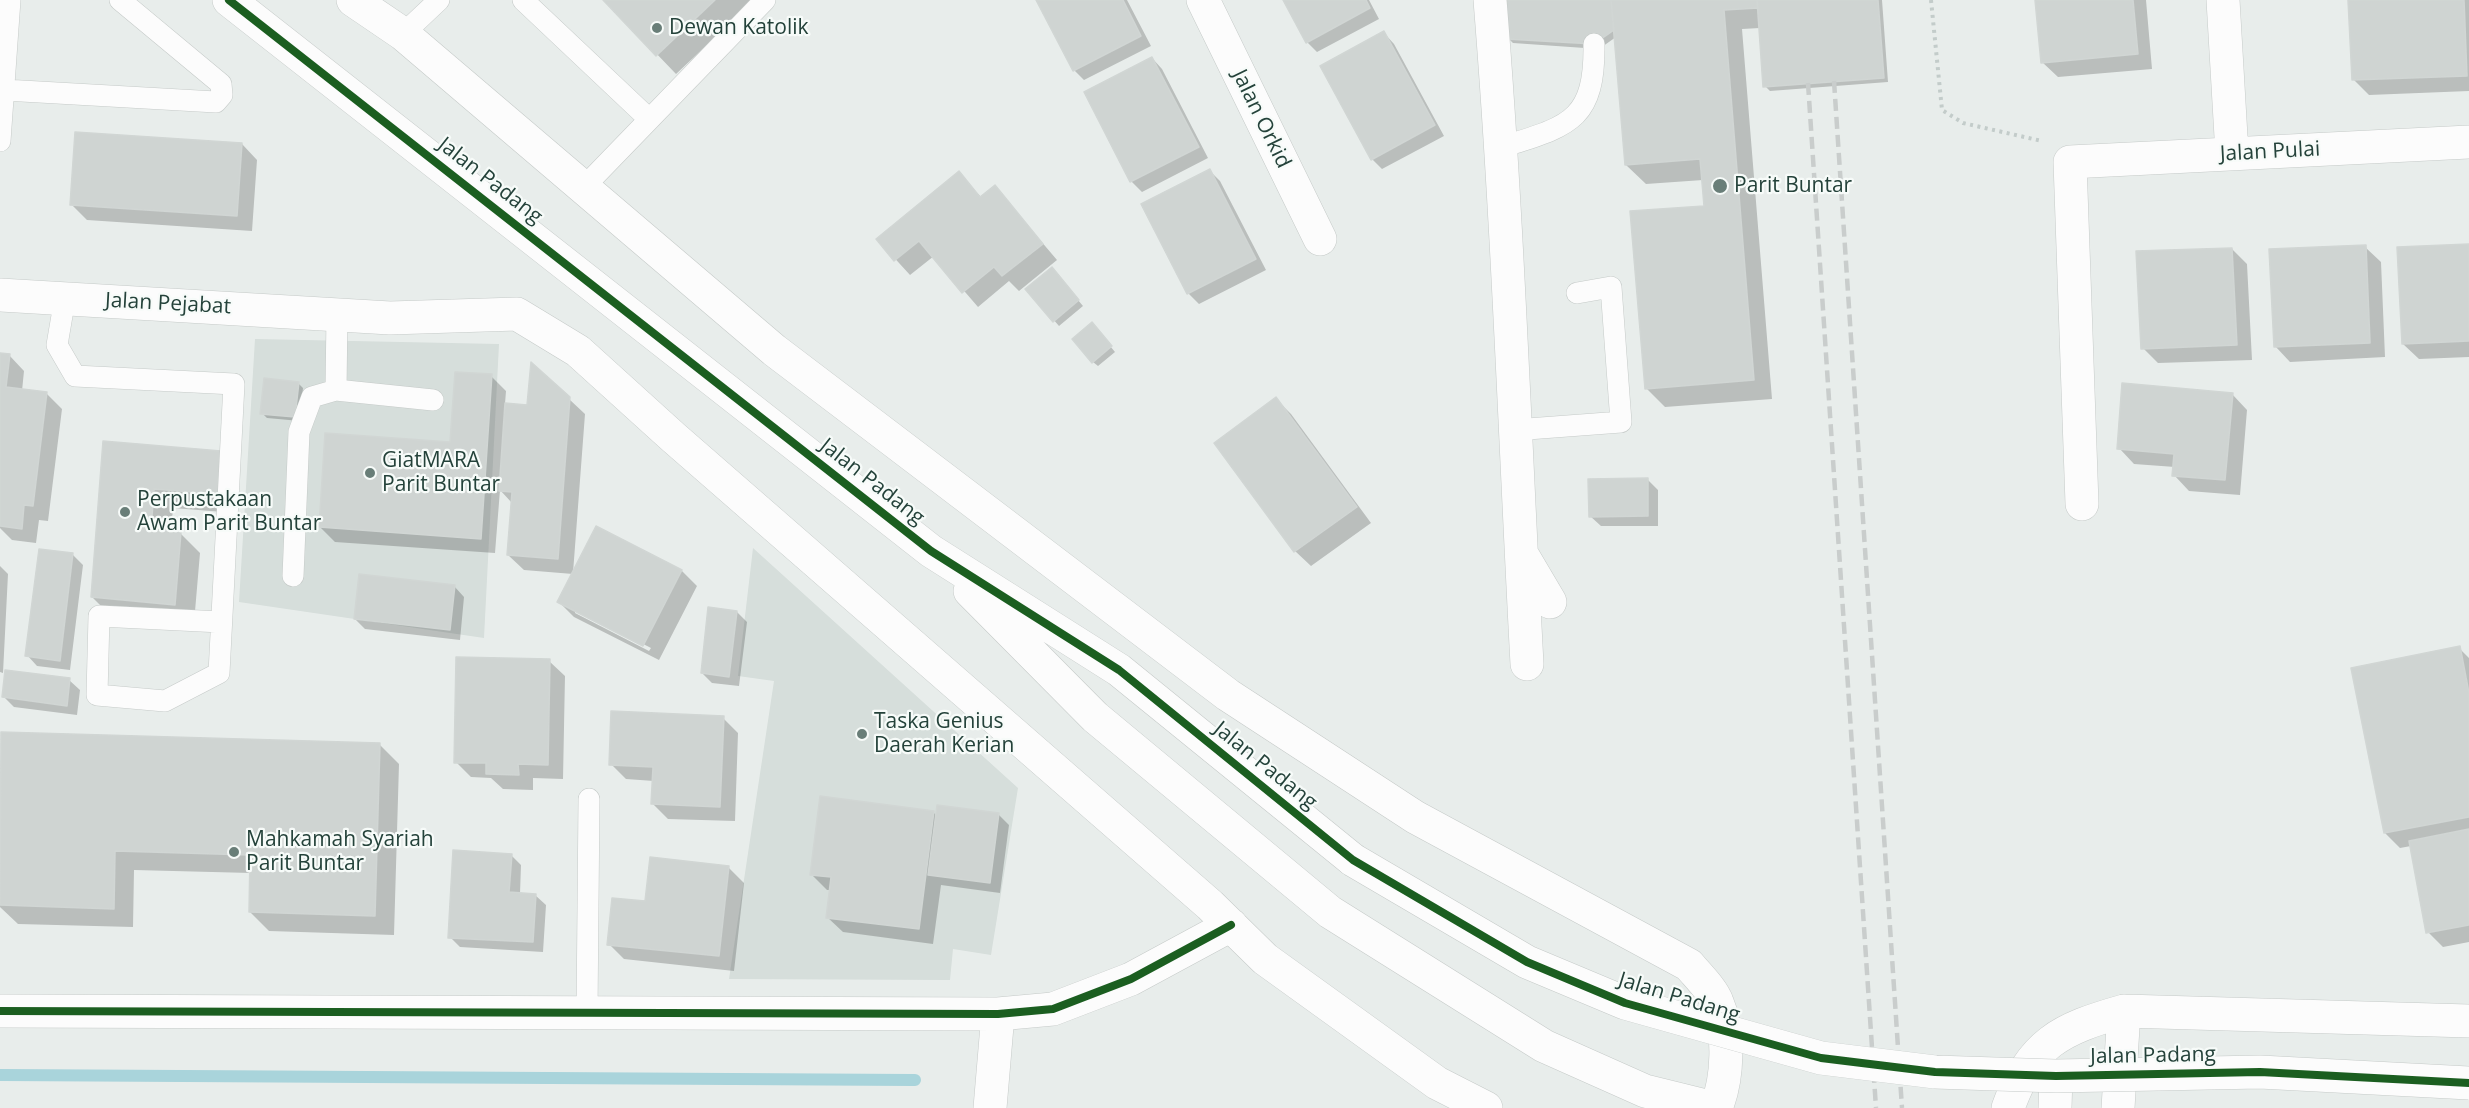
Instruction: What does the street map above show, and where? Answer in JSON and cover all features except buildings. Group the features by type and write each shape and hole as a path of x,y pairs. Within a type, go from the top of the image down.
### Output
{"street":[{"name":"Jalan Padang","path":"229,0 931,551 1119,670 1353,860 1527,962 1625,1003 1821,1058 1935,1072 2056,1076 2260,1072 2469,1083"},
{"path":"353,0 403,34 774,350 1228,695 1415,817 1689,965 1717,1002 1726,1047 1722,1093 1715,1108"},
{"name":"Jalan Orkid","path":"1203,0 1320,239"},
{"path":"1490,0 1502,147 1519,549 1527,664"},
{"path":"2223,0 2232,154"},
{"name":"Jalan Pulai","path":"2070,162 2469,142"},
{"path":"2070,162 2082,504"},
{"name":"Jalan Pejabat","path":"0,295 390,318 517,314 578,351 1231,925"},
{"path":"1519,549 1550,602"},
{"name":"Jalan Padang","path":"931,551 1095,717 1330,912 1544,1046 1645,1091 1715,1108"},
{"path":"0,1011 998,1014 1053,1009 1131,979 1231,925 1265,959 1437,1083 1486,1108"},
{"path":"2118,1108 2124,1011"},
{"path":"2008,1108 2016,1084 2032,1057 2053,1040 2088,1021 2124,1011 2469,1021"},
{"path":"990,1108 998,1014"},
{"path":"2055,1108 2056,1076"}],"lane":[{"path":"0,141 10,0"},
{"path":"4,90 216,102 222,95 220,84 120,0"},
{"path":"403,34 439,0"},
{"path":"523,0 648,118"},
{"path":"582,188 765,0"},
{"path":"1502,147 1552,131 1574,118 1587,101 1594,74 1594,44"},
{"path":"1514,430 1621,422 1611,287 1577,293"},
{"path":"65,298 57,345 75,376 234,384 219,673 165,701 97,695 99,616 221,622"},
{"path":"336,390 337,314"},
{"path":"293,576 299,432 312,397 336,390 433,400"},
{"path":"587,1013 589,800"}],"path":[{"path":"1931,0 1942,110 1963,123 2053,143 2070,162"}],"shaded area":[{"name":"GiatMARA Parit Buntar","path":"255,339 499,344 484,638 239,602"},
{"name":"Taska Genius Daerah Kerian","path":"753,548 1018,788 991,955 953,949 950,980 729,979 774,681 738,676"}],"waterway":[{"path":"0,1075 915,1080"}],"railway":[{"path":"1834,81 1902,1108"},
{"path":"1808,83 1876,1108"}],"cycle path":[{"path":"229,0 931,551 1119,670 1353,860 1527,962 1625,1003 1821,1058 1935,1072 2056,1076 2260,1072 2469,1083"},
{"path":"0,1011 998,1014 1053,1009 1131,979 1231,925"}],"place":[{"name":"Dewan Katolik","path":"657,28"},
{"name":"Parit Buntar","path":"1720,186"},
{"name":"GiatMARA Parit Buntar","path":"370,473"},
{"name":"Perpustakaan Awam Parit Buntar","path":"125,512"},
{"name":"Taska Genius Daerah Kerian","path":"862,734"},
{"name":"Mahkamah Syariah Parit Buntar","path":"234,852"}]}
